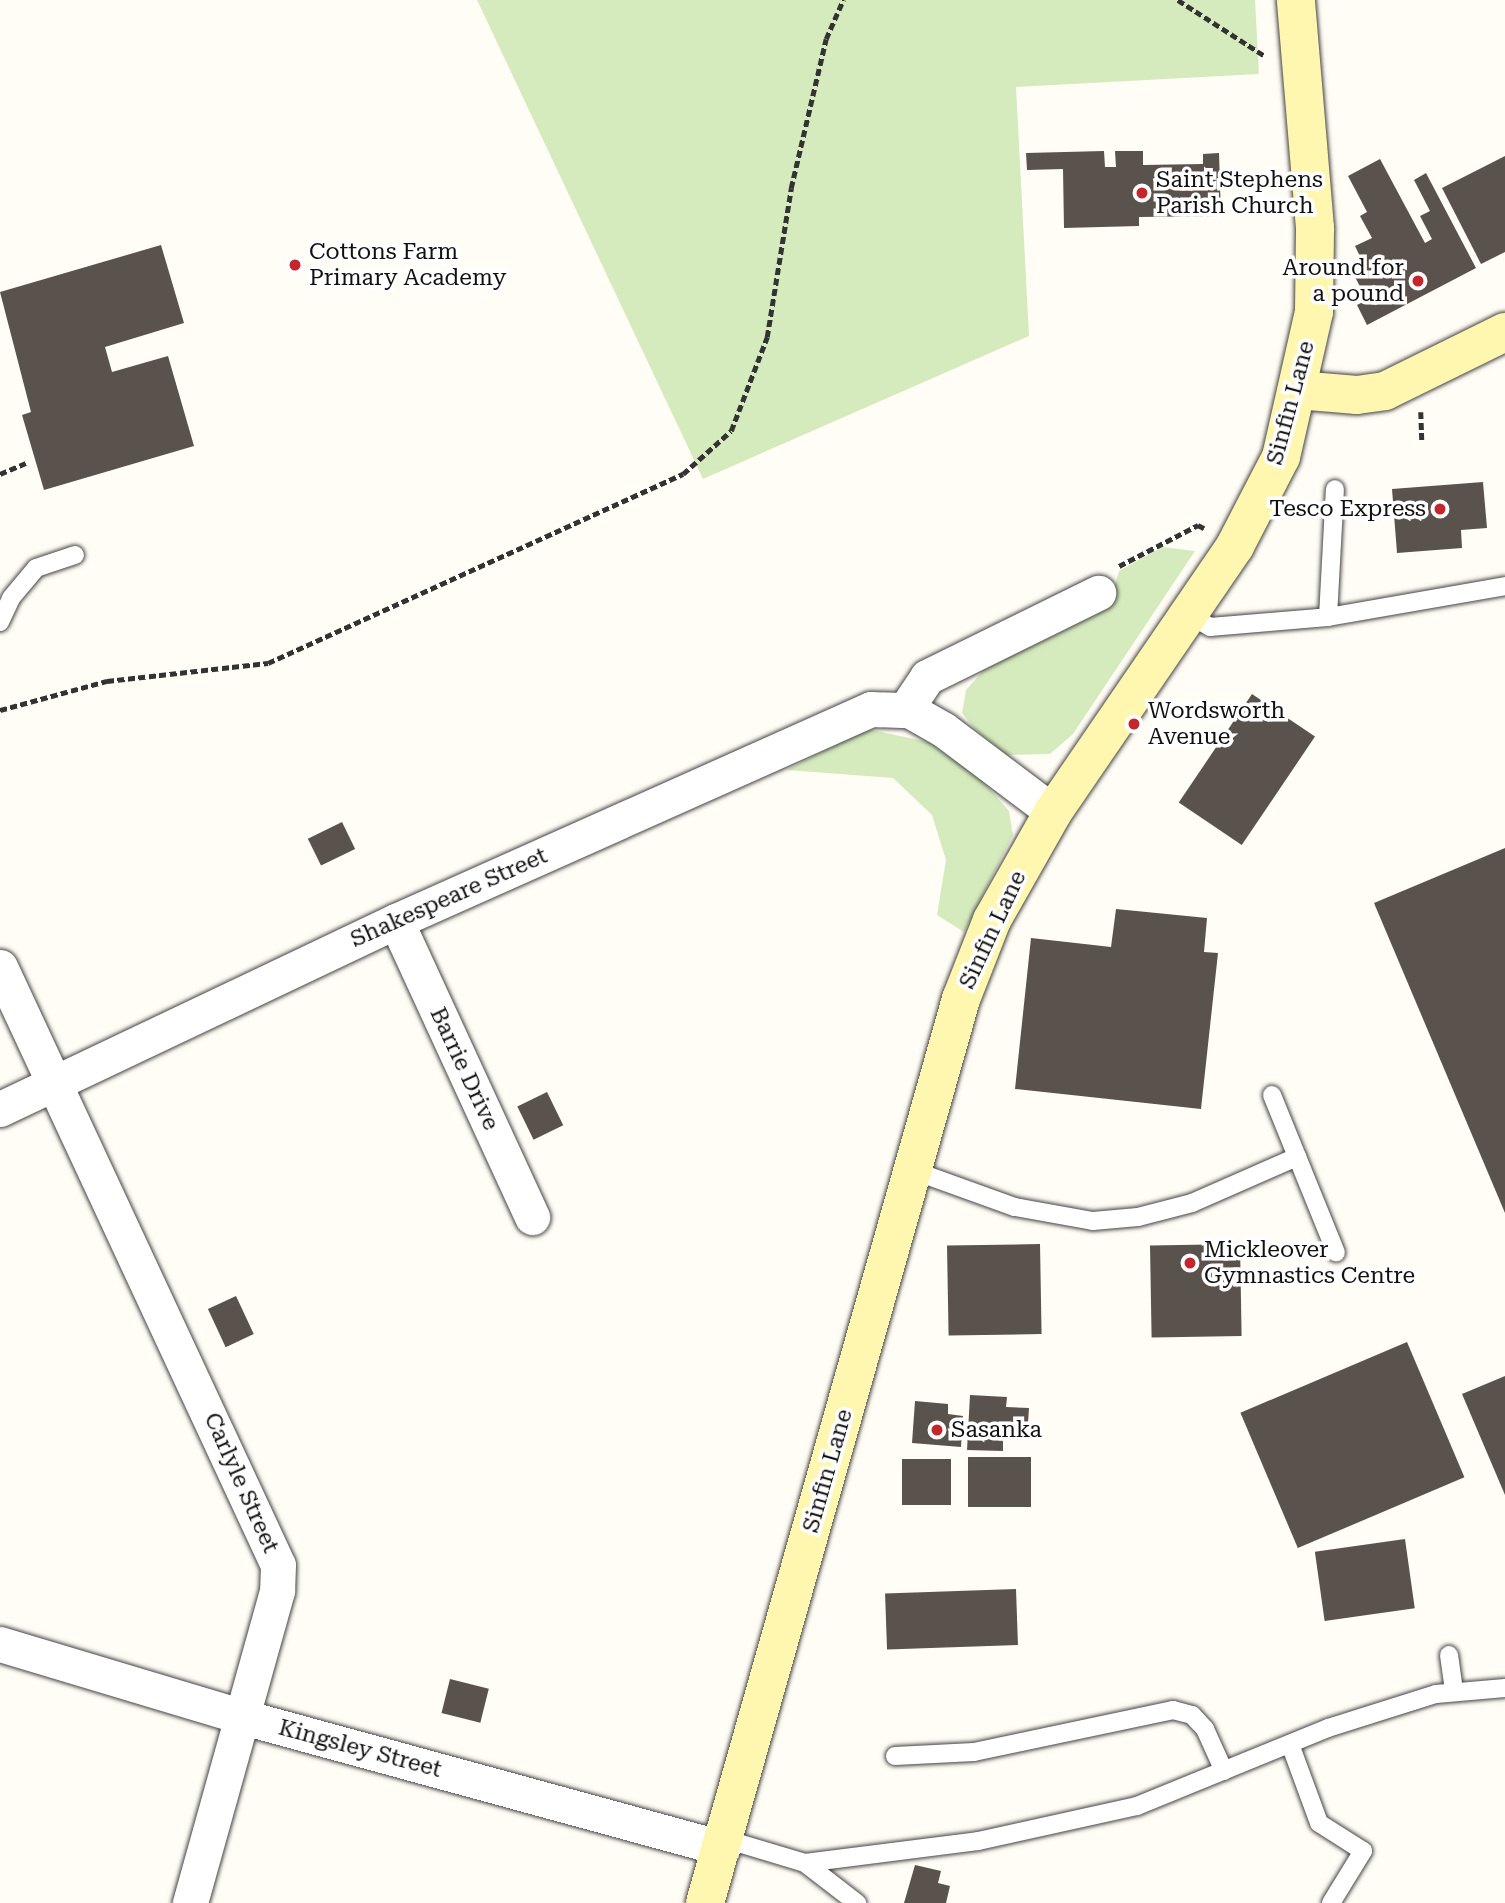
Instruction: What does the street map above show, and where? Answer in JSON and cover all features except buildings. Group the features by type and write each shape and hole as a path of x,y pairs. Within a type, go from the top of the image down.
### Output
{"street":[{"name":"Sinfin Lane","path":"705,1903 961,999 992,920 1053,812 1186,613 1235,546 1281,457 1314,312 1315,240 1296,0"},
{"path":"1297,390 1357,395 1385,391 1505,332"},
{"path":"905,710 927,677 1098,593"},
{"name":"Shakespeare Street","path":"0,1109 396,921 871,709 905,710 944,730 1053,812"},
{"name":"Barrie Drive","path":"396,921 532,1217"},
{"name":"Carlyle Street","path":"0,967 278,1565 277,1591 190,1903"},
{"name":"Kingsley Street","path":"0,1644 243,1717 724,1843"}],"lane":[{"path":"1328,617 1335,489"},
{"path":"0,622 11,598 36,568 75,555"},
{"path":"1186,613 1210,627 1328,617 1505,586"},
{"path":"1272,1095 1336,1253"},
{"path":"912,1170 1015,1207 1093,1221 1138,1217 1192,1203 1297,1157"},
{"path":"1449,1655 1454,1691"},
{"path":"724,1843 805,1863 978,1841 1137,1806 1290,1744 1454,1691 1505,1688"},
{"path":"895,1756 974,1752 1173,1710 1192,1715 1205,1729 1224,1771"},
{"path":"1290,1744 1319,1823 1363,1851 1331,1903"},
{"path":"805,1863 857,1903"}],"path":[{"path":"0,710 107,681 268,663 683,474 731,431 767,337 791,188 827,39 843,0"},
{"path":"1178,0 1302,79"},
{"path":"0,474 26,463"},
{"path":"1098,593 1106,573 1198,525"}],"green space":[{"path":"477,0 1255,0 1259,74 1016,87 1029,336 703,479"},
{"path":"1162,547 1195,551 1073,734 1050,754 1007,755 975,729 962,713 966,690 984,670 1108,609 1119,571"},
{"path":"867,729 928,742 981,779 1009,811 1013,835 964,932 937,915 946,860 932,815 893,778 787,770"}],"place":[{"name":"Saint Stephens Parish Church","path":"1142,193"},
{"name":"Cottons Farm Primary Academy","path":"295,265"},
{"name":"Around for a pound","path":"1418,281"},
{"name":"Tesco Express","path":"1440,509"},
{"name":"Wordsworth Avenue","path":"1134,724"},
{"name":"Mickleover Gymnastics Centre","path":"1190,1263"},
{"name":"Sasanka","path":"937,1430"}]}
